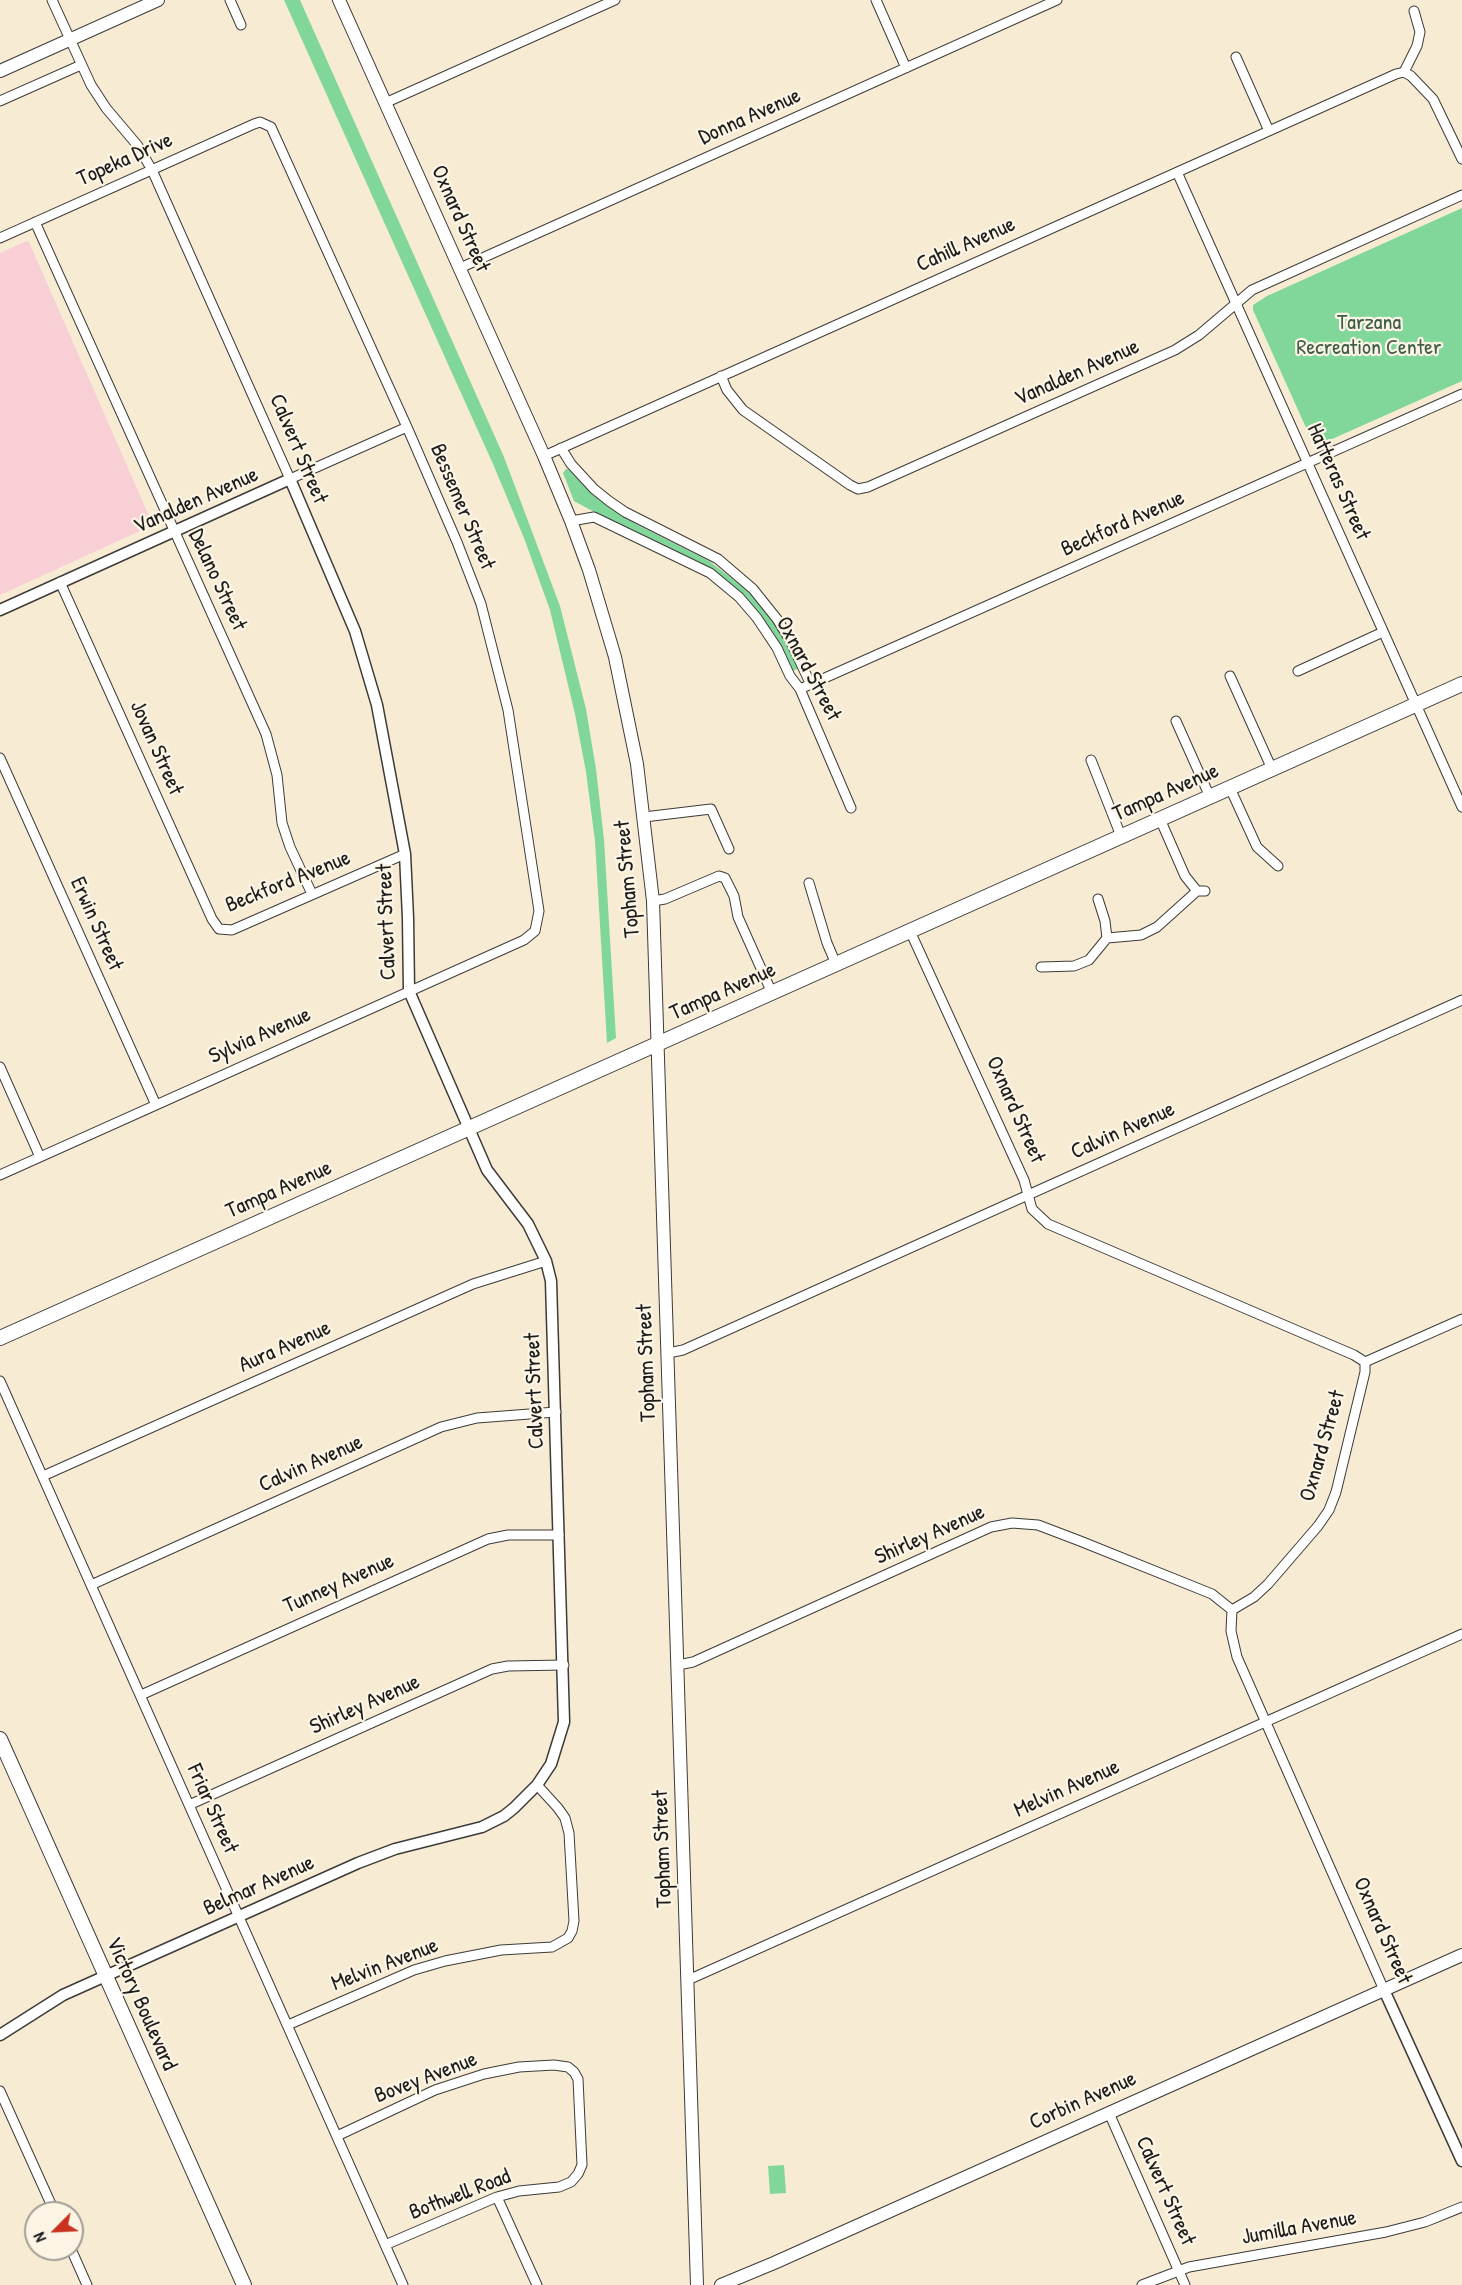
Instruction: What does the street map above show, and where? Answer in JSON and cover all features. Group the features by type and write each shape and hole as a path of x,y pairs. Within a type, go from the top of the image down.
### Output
{"main road":[{"path":"0,71 158,0"},
{"name":"Oxnard Street","path":"339,0 544,456"},
{"name":"Topham Street","path":"544,456 571,521 615,657 627,710 644,818 653,901 697,2285"},
{"name":"Tampa Avenue","path":"0,1338 1462,684"},
{"name":"Victory Boulevard","path":"0,1739 243,2285"},
{"name":"Corbin Avenue","path":"721,2285 1462,1955"}],"street":[{"name":"Calvert Street","path":"52,0 81,65 98,96 138,146 152,170 290,479 355,632 377,705 405,854 409,991 492,1178 528,1224 546,1262 550,1281 556,1412 564,1722 551,1764 537,1785"},
{"path":"230,0 241,25"},
{"path":"385,103 615,0"},
{"path":"876,0 906,68"},
{"name":"Donna Avenue","path":"460,268 1057,0"},
{"path":"1414,11 1420,32 1417,46 1404,72 1411,76 1433,99 1462,159"},
{"path":"1236,57 1269,131"},
{"path":"0,101 81,65"},
{"name":"Cahill Avenue","path":"544,456 1404,72"},
{"name":"Topeka Drive","path":"0,238 254,124 266,124"},
{"name":"Bessemer Street","path":"266,124 276,133 407,427 481,604 508,710 539,911 535,931"},
{"name":"Hatteras Street","path":"1178,172 1462,807"},
{"name":"Vanalden Avenue","path":"721,376 730,395 743,410 850,485 858,489 868,487 1175,350 1199,335 1252,290 1265,282 1462,195"},
{"name":"Delano Street","path":"35,222 266,734 277,775 282,823 290,847 312,894"},
{"name":"Beckford Avenue","path":"800,689 1462,394"},
{"name":"Vanalden Avenue","path":"0,610 407,427"},
{"name":"Oxnard Street","path":"561,448 571,464 594,489 609,501 625,512 718,559 753,589 777,619 790,640 811,685"},
{"name":"Oxnard Street","path":"571,521 594,517 710,573 739,597 757,618 777,648 790,676 800,689 851,808"},
{"name":"Jovan Street","path":"60,582 212,919 219,929"},
{"path":"1298,671 1383,632"},
{"path":"1230,676 1272,770"},
{"path":"1176,721 1210,796"},
{"name":"Erwin Street","path":"0,758 156,1105"},
{"path":"1091,760 1121,836"},
{"path":"1230,788 1257,847 1278,866"},
{"path":"644,818 711,809 729,849"},
{"path":"1041,967 1074,966 1089,960 1107,938 1141,935 1157,927 1201,891 1185,876 1160,819"},
{"name":"Beckford Avenue","path":"219,929 232,930 405,854"},
{"path":"653,901 664,899 719,876 725,878 734,896 738,917 772,993"},
{"path":"809,883 827,944 836,964"},
{"path":"1098,899 1105,921 1107,938"},
{"name":"Sylvia Avenue","path":"0,1175 524,940 535,931"},
{"name":"Oxnard Street","path":"910,931 1024,1180 1032,1209 1048,1224 1354,1354 1365,1362 1360,1394 1336,1492 1329,1510 1268,1584 1254,1597 1232,1610 1232,1641 1384,1990 1462,2161"},
{"name":"Calvin Avenue","path":"668,1353 683,1350 1462,1000"},
{"path":"0,1067 40,1157"},
{"name":"Aura Avenue","path":"43,1476 473,1284 546,1262"},
{"path":"1365,1362 1462,1318"},
{"name":"Friar Street","path":"0,1381 403,2285"},
{"name":"Calvin Avenue","path":"92,1585 441,1427 477,1418 556,1412"},
{"name":"Shirley Avenue","path":"678,1665 693,1662 991,1527 1011,1523 1038,1525 1080,1541 1212,1594 1232,1610"},
{"name":"Tunney Avenue","path":"141,1695 488,1539 508,1535 559,1535"},
{"name":"Melvin Avenue","path":"688,1980 1462,1634"},
{"name":"Shirley Avenue","path":"189,1805 492,1669 508,1666 564,1665"},
{"name":"Melvin Avenue","path":"288,2025 414,1970 501,1950 552,1947 568,1938 574,1921 569,1833 565,1818 537,1785"},
{"name":"Belmar Avenue","path":"0,2035 63,1995 238,1916 386,1853 482,1827 514,1808 537,1785"},
{"name":"Bovey Avenue","path":"337,2136 435,2090 467,2079 519,2067 554,2065 568,2067"},
{"name":"Bothwell Road","path":"386,2245 497,2197 519,2191 559,2187 571,2182 582,2165 578,2079 568,2067"},
{"path":"0,2091 50,2201"},
{"name":"Calvert Street","path":"1109,2113 1185,2285"},
{"path":"497,2197 537,2285"},
{"name":"Jumilla Avenue","path":"1142,2285 1178,2270 1386,2232 1425,2222 1462,2207"},
{"path":"76,2261 87,2285"}],"shaded area":[{"path":"26,241 29,242 153,525 0,595 0,253"}],"green space":[{"path":"284,0 300,0 504,457 560,606 586,709 604,840 616,1038 607,1043 595,841 586,772 575,714 550,610 524,538 493,464"},
{"name":"Tarzana Recreation Center","path":"1462,208 1462,381 1321,444 1316,444 1312,441 1253,310 1253,305 1267,296"},
{"path":"566,469 607,506 636,524 709,561 746,589 776,623 798,669 792,671 730,586 574,501 563,473"},
{"path":"784,2165 786,2193 770,2194 768,2166"}]}
